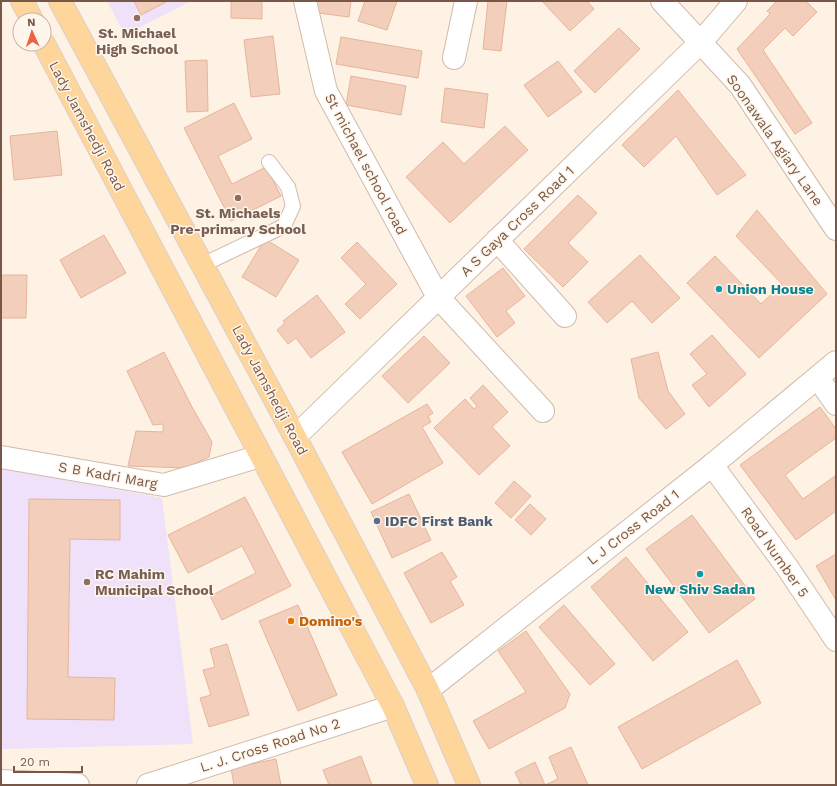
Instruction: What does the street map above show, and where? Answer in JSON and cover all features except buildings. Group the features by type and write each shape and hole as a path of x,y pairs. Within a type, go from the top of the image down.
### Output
{"main road":[{"path":"22,1 28,12"},
{"name":"Lady Jamshedji Road","path":"60,1 295,437 428,690 469,785"},
{"name":"Lady Jamshedji Road","path":"48,52 392,706 427,785"}],"street":[{"name":"St michael school road","path":"305,1 326,91 438,297 543,411"},
{"path":"454,58 466,1"},
{"name":"Soonawala Agiary Lane","path":"662,1 740,85 836,229"},
{"name":"A S Gaya Cross Road 1","path":"295,437 701,42 736,1"},
{"path":"497,240 565,316"},
{"name":"L J Cross Road 1","path":"428,690 712,465 836,362"},
{"path":"818,378 836,404"},
{"name":"S B Kadri Marg","path":"1,456 164,485 260,456"},
{"name":"Road Number 5","path":"712,465 787,567 836,640"},
{"name":"L. J. Cross Road No 2","path":"148,785 392,706"},
{"path":"1,781 78,785"}],"lane":[{"path":"202,265 284,226 293,206 288,187 269,162"}],"shaded area":[{"name":"St. Michael High School","path":"107,1 191,1 125,35"},
{"name":"RC Mahim Municipal School","path":"1,468 162,498 193,744 2,749"}],"place":[{"name":"St. Michael High School","path":"137,18"},
{"name":"St. Michaels Pre-primary School","path":"238,198"},
{"name":"Union House","path":"719,289"},
{"name":"IDFC First Bank","path":"377,521"},
{"name":"New Shiv Sadan","path":"700,574"},
{"name":"RC Mahim Municipal School","path":"87,582"},
{"name":"Domino's","path":"291,621"}]}
